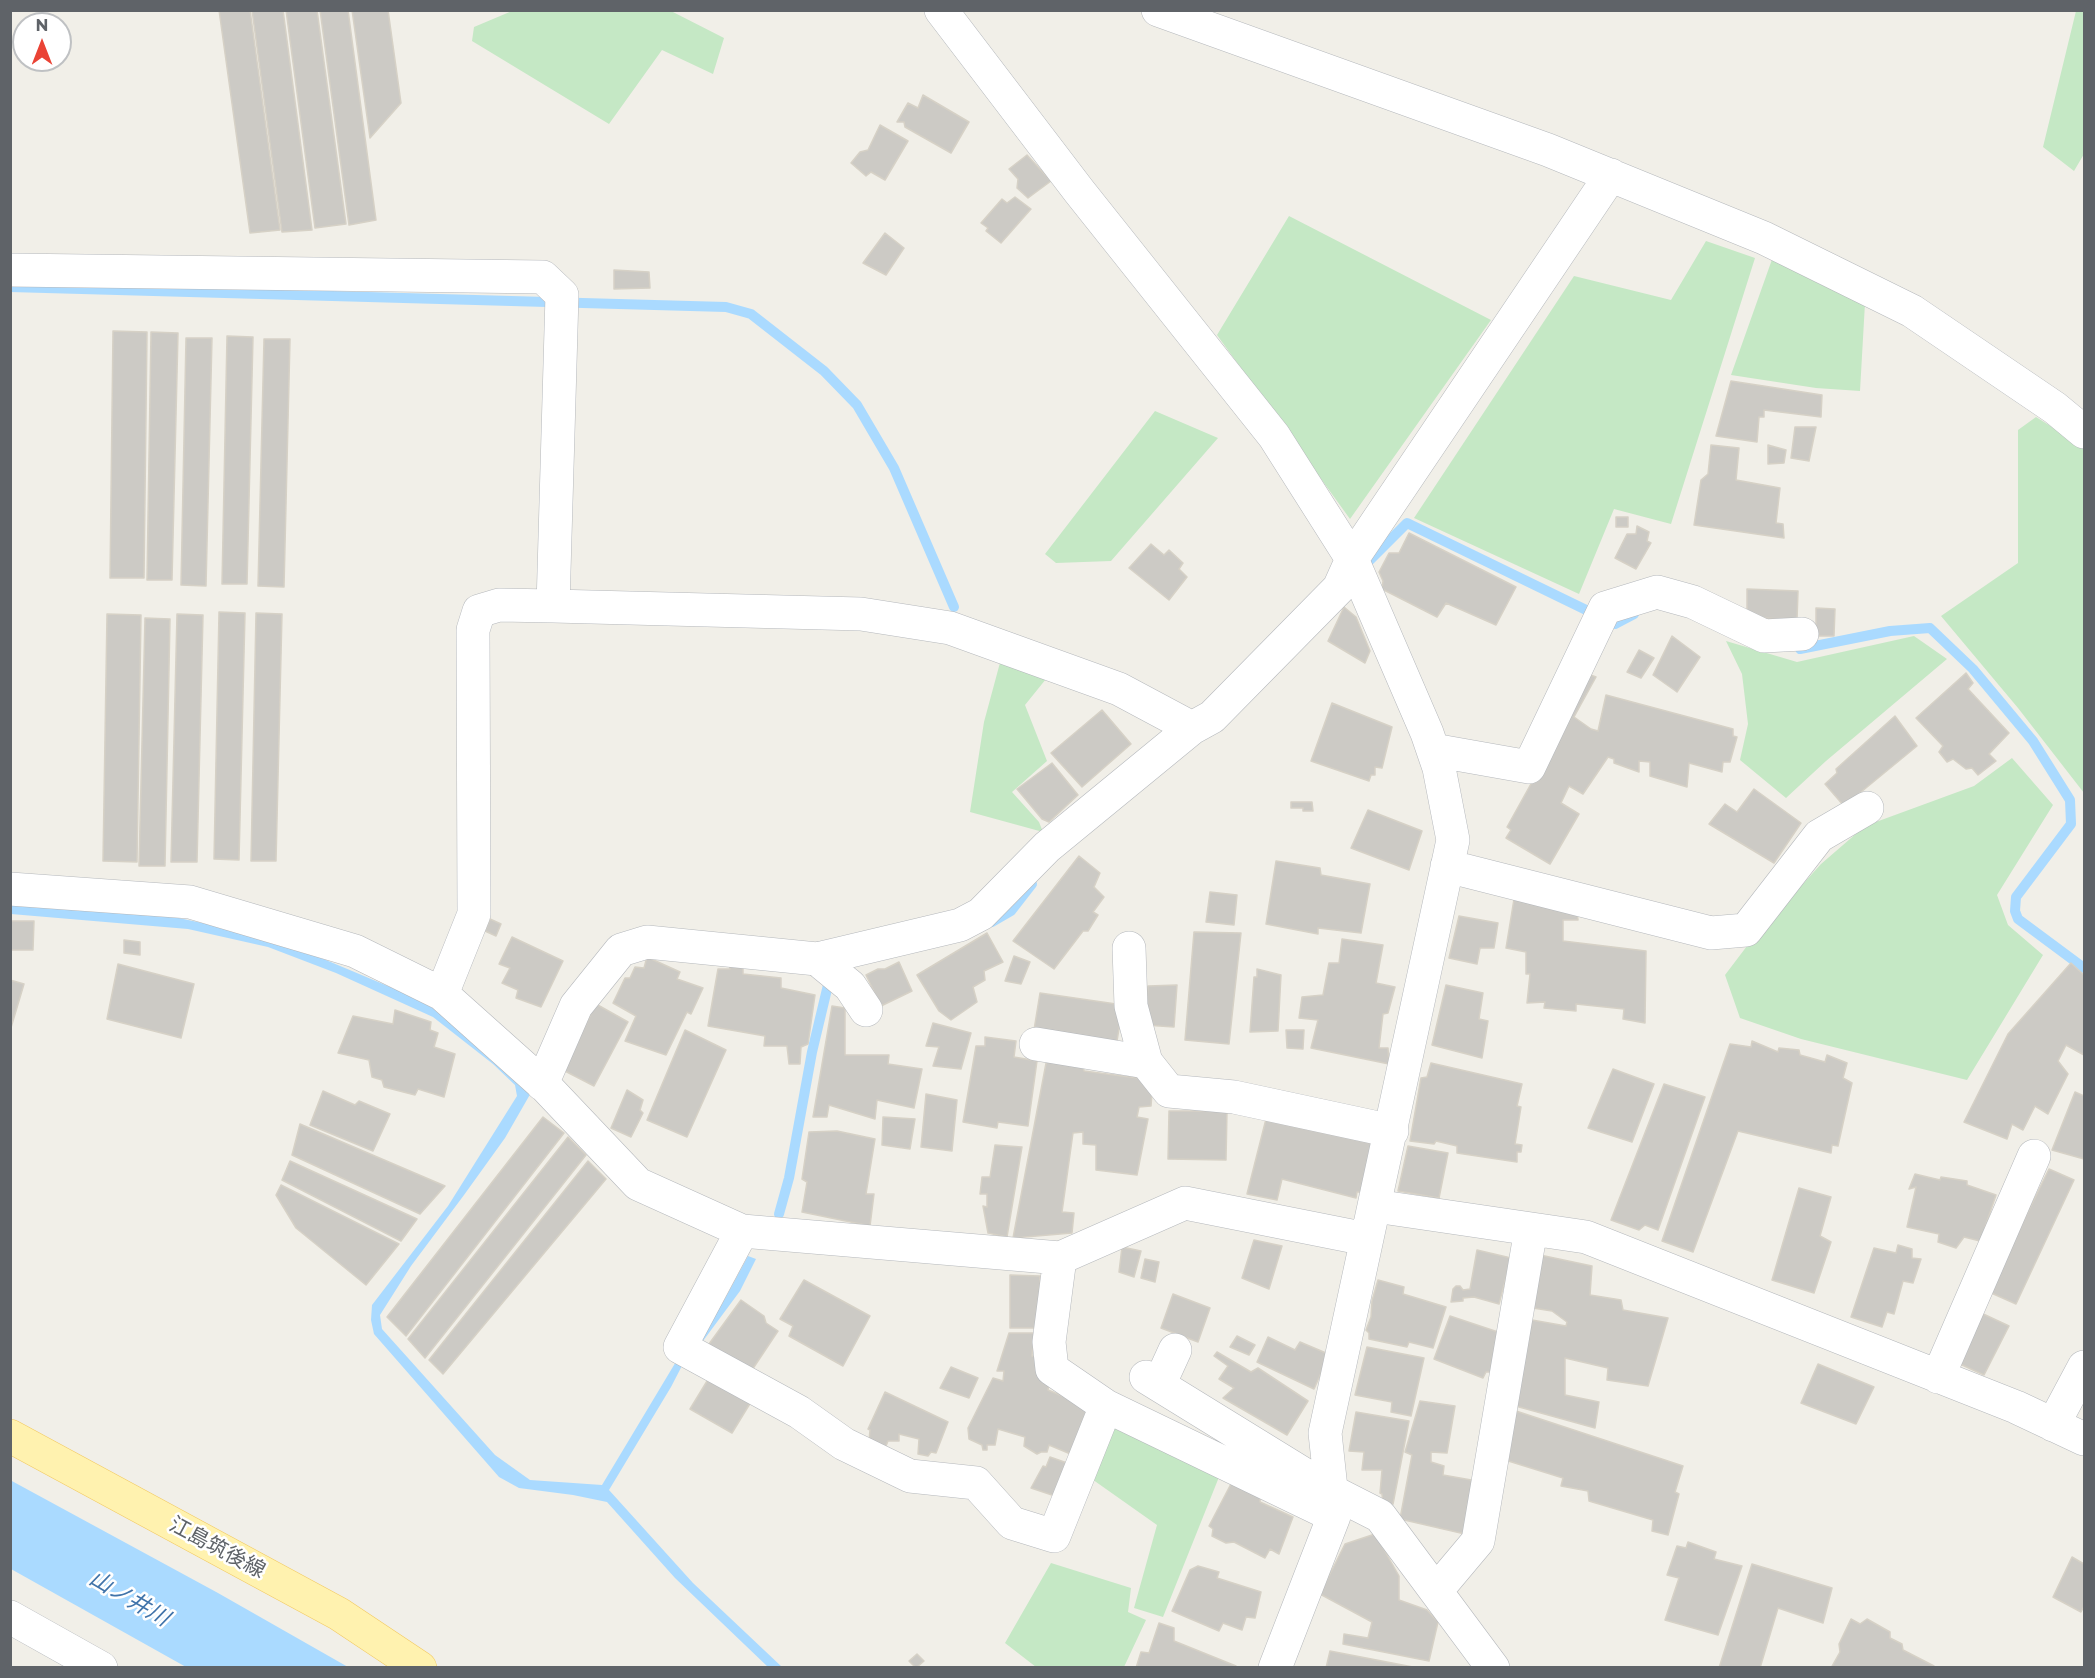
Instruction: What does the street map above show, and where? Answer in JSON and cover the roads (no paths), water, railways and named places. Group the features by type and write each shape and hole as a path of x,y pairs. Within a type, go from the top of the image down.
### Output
{"main road":[{"name":"江島筑後線","path":"10,1436 339,1614 420,1668"}],"street":[{"path":"941,10 1079,191 1274,436 1352,559 1439,768 1453,840 1325,1433 1333,1503 1275,1668"},
{"path":"1158,10 1537,146 1764,237 1912,311 2055,408 2085,432"},
{"path":"542,1084 576,1006 621,950 647,942 817,959 960,925 981,914 1047,847 1192,728 1212,717 1228,703 1339,588 1352,559 1611,175"},
{"path":"10,270 543,277 562,295 553,606"},
{"path":"1433,750 1529,767 1605,608 1657,592 1694,602 1764,636 1802,634"},
{"path":"442,994 474,914 473,630 479,611 499,605 861,614 950,628 1119,689 1192,728"},
{"path":"1448,866 1711,933 1746,930 1819,836 1867,808"},
{"path":"10,889 190,902 355,951 442,994 542,1084 638,1184 742,1231 1060,1258 1185,1203 1366,1239"},
{"path":"1129,948 1131,1006 1146,1062 1169,1091 1234,1097 1392,1131"},
{"path":"817,959 850,986 866,1010"},
{"path":"1036,1044 1146,1062"},
{"path":"1938,1377 2034,1156"},
{"path":"1375,1206 1586,1238 2016,1407 2085,1439"},
{"path":"1436,1591 1478,1540 1531,1229"},
{"path":"742,1231 680,1347 799,1412 844,1444 910,1476 976,1483 1012,1523 1054,1536 1106,1406"},
{"path":"1060,1258 1049,1342 1052,1369 1106,1406 1333,1503 1380,1516 1494,1668"},
{"path":"1175,1350 1153,1381 1333,1503"},
{"path":"2053,1425 2085,1367"},
{"path":"10,1617 101,1668"}],"water":[{"path":"10,904 155,913 226,928 295,947 402,992 455,1019 532,1091 505,1138 411,1266 380,1315 382,1329 495,1455 530,1480 602,1485 680,1355 686,1358 609,1490 693,1583 782,1667 768,1667 675,1578 607,1502 519,1488 499,1477 374,1334 371,1320 372,1305 448,1206 517,1096 515,1085 493,1064 433,1017 336,973 268,947 188,929 11,914"},
{"path":"748,1256 756,1259 740,1291 700,1345 692,1341 722,1304"},
{"name":"山ノ井川","path":"10,1480 218,1593 348,1667 186,1667 11,1569"}],"waterway":[{"path":"10,287 726,307 751,314 824,371 857,405 894,468 954,607"},
{"path":"1370,560 1407,523 1615,624 1634,614"},
{"path":"1800,649 1890,631 1930,628 1973,669 2033,741 2070,800 2071,824 2016,897 2015,911 2018,919 2084,968"},
{"path":"992,922 1011,911 1032,884"},
{"path":"779,1214 789,1178 812,1052 828,985 833,979"}]}
